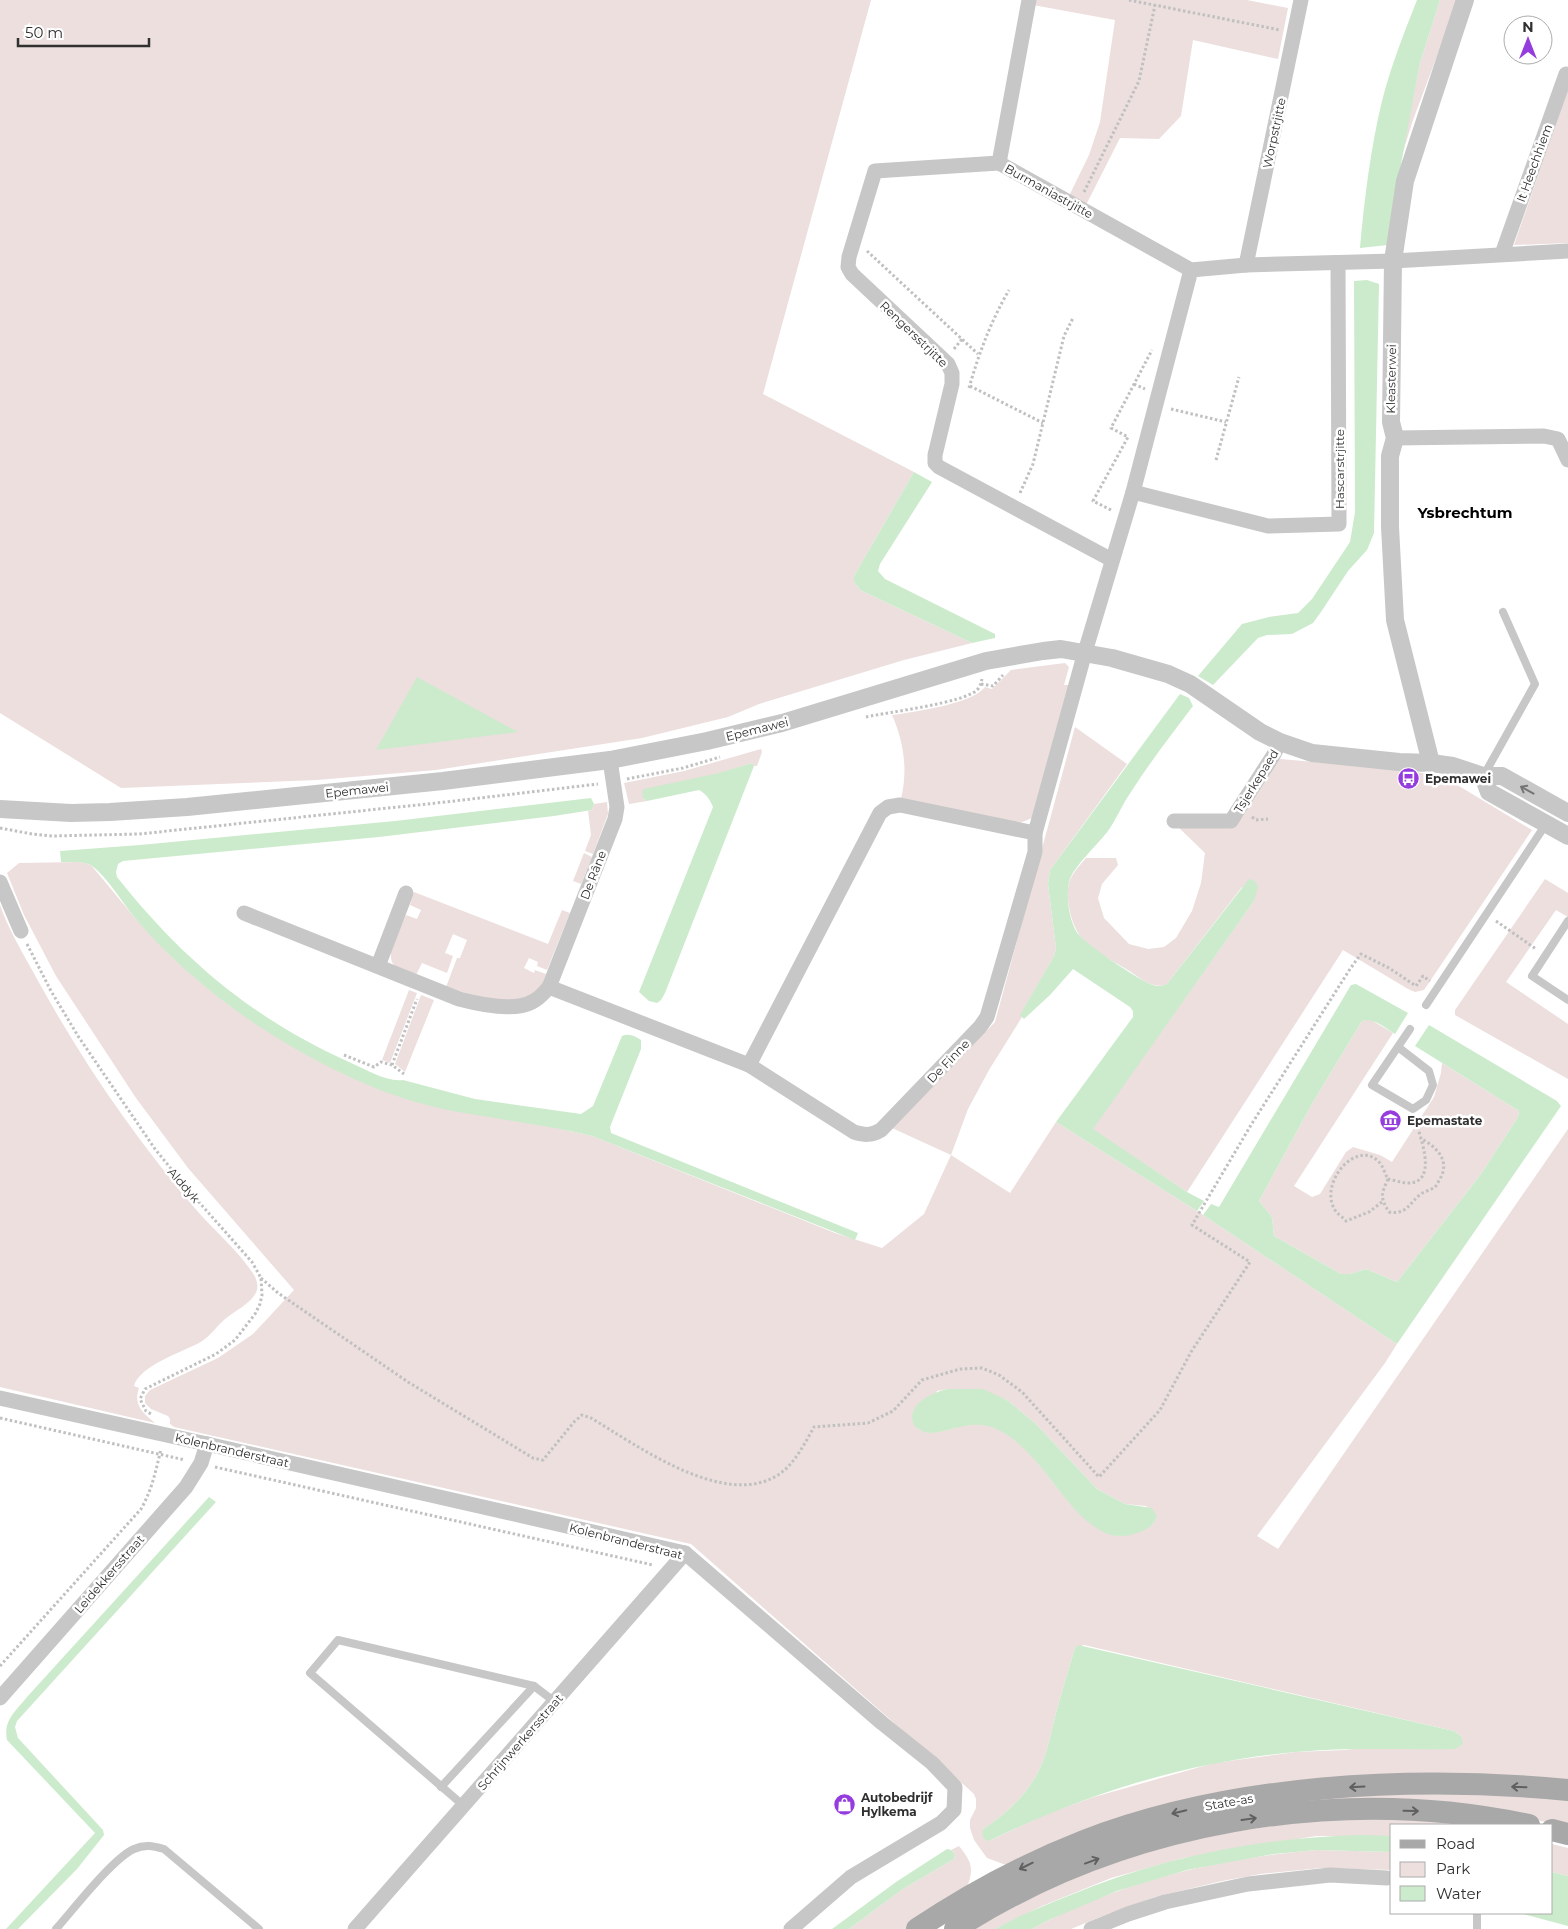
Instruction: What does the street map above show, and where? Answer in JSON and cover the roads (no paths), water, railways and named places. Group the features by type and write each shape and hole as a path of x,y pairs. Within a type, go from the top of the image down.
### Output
{"main road":[{"name":"State-as","path":"917,1929 961,1901 1050,1855 1083,1841 1133,1824 1206,1805 1308,1791 1386,1785 1469,1785 1568,1790"},
{"name":"State-as","path":"955,1929 1008,1899 1058,1874 1089,1862 1166,1837 1241,1820 1309,1812 1396,1810 1472,1815 1523,1824"},
{"path":"1553,1830 1568,1834"}],"street":[{"name":"Burmaniastrjitte","path":"1029,0 999,163 1190,270"},
{"name":"Worpstrjitte","path":"1246,265 1301,0"},
{"name":"Kleasterwei","path":"1431,763 1395,620 1390,518 1390,456 1395,438 1391,422 1393,261 1406,180 1465,0"},
{"name":"It Heechhiem","path":"1502,254 1566,74 1568,75"},
{"name":"Rengersstrjitte","path":"999,163 875,171 849,257 848,268 852,274 948,364 952,373 952,384 935,455 935,463 939,467 1112,560"},
{"path":"1085,652 1133,492 1190,270 1246,265 1393,261 1568,251"},
{"name":"Hascarstrjitte","path":"1133,492 1268,526 1340,524 1338,262"},
{"path":"1395,438 1544,436 1558,439 1568,460"},
{"name":"Epemawei","path":"0,809 71,813 187,807 443,781 610,760 707,741 782,723 986,661 1061,649 1085,652 1148,668 1190,684 1239,720 1280,742 1312,753 1399,762 1431,763 1453,766 1483,776 1502,776 1568,813"},
{"name":"De Finne","path":"549,987 749,1065 854,1132 864,1135 874,1134 881,1130 980,1027 987,1017 1035,852 1035,833 1085,652"},
{"name":"Tsjerkepaed","path":"1174,821 1231,821 1274,756 1280,742"},
{"name":"De Râne","path":"244,912 459,999 478,1004 498,1006 516,1006 530,1003 540,997 549,987 614,819 617,806 610,760"},
{"path":"1483,776 1489,792 1568,836"},
{"path":"749,1065 880,813 888,807 900,805 1035,833"},
{"path":"0,882 21,931"},
{"path":"378,966 406,893"},
{"name":"Kolenbranderstraat","path":"0,1398 685,1554 882,1723 932,1763 955,1787 954,1810 941,1823 851,1877 791,1929"},
{"name":"Leidekkersstraat","path":"0,1698 186,1487 201,1463 207,1444"},
{"name":"Schrijnwerkersstraat","path":"355,1929 685,1554"},
{"path":"1091,1929 1165,1902 1248,1884 1330,1875 1389,1878"}],"lane":[{"path":"1483,776 1535,684 1502,612"},
{"path":"1426,1005 1546,824"},
{"path":"1568,921 1532,976 1568,1000"},
{"path":"1398,1047 1429,1071 1433,1085 1426,1100 1412,1109 1372,1085 1410,1029"},
{"path":"464,1806 310,1673 338,1640 534,1686 555,1702"},
{"path":"441,1786 534,1686"},
{"path":"56,1929 112,1866 134,1849 150,1844 164,1849 259,1929"},
{"path":"1477,1914 1477,1929"}],"water":[{"path":"1417,0 1440,0 1420,63 1395,196 1388,245 1360,248 1368,174 1382,101"},
{"path":"1367,280 1379,284 1374,533 1367,550 1348,571 1313,623 1292,634 1267,635 1258,638 1213,685 1198,676 1242,624 1269,617 1298,613 1312,599 1350,542 1355,512 1354,281"},
{"path":"914,472 932,482 880,564 878,571 885,579 995,634 995,638 972,643 860,590 854,582 854,576"},
{"path":"417,677 518,732 376,750"},
{"path":"1180,694 1189,698 1193,706 1138,781 1106,834 1076,869 1069,882 1068,901 1072,920 1080,936 1112,961 1136,976 1153,985 1160,986 1167,984 1249,879 1255,881 1258,887 1254,901 1093,1129 1187,1192 1204,1201 1197,1211 1056,1122 1133,1017 1133,1011 1130,1007 1073,969 1050,995 1024,1019 1020,1015 1054,956 1056,948 1048,884 1050,870"},
{"path":"752,763 754,766 665,993 657,1003 649,1001 639,992 713,807 708,797 699,790 647,801 643,798 642,792 644,789 719,773"},
{"path":"591,798 594,804 592,810 554,816 379,837 123,861 118,864 116,872 117,877 167,934 221,984 281,1026 314,1045 383,1077 403,1080 475,1099 581,1114 593,1106 622,1036 630,1035 636,1037 641,1040 641,1049 610,1127 611,1133 858,1233 855,1240 592,1136 443,1109 411,1101 344,1075 279,1039 219,998 156,941 135,918 104,877 91,865 80,862 61,862 60,851 395,821"},
{"path":"1356,984 1408,1013 1395,1034 1371,1020 1362,1021 1313,1102 1259,1201 1272,1217 1274,1236 1341,1274 1350,1274 1366,1269 1397,1282 1481,1174 1518,1117 1519,1111 1415,1046 1429,1025 1557,1101 1561,1106 1397,1344 1203,1215 1211,1204 1219,1207 1351,985"},
{"path":"948,1389 983,1389 1007,1400 1035,1423 1097,1489 1125,1504 1152,1508 1157,1517 1154,1523 1141,1532 1124,1536 1111,1535 1095,1527 1067,1500 1027,1451 1011,1438 994,1428 970,1425 931,1433 924,1432 915,1427 912,1419 913,1413 921,1401 934,1393"},
{"path":"209,1497 216,1502 17,1721 15,1727 18,1738 103,1830 104,1835 77,1869 18,1929 6,1929 95,1833 7,1740 6,1733 9,1721 27,1697"},
{"path":"1078,1645 1454,1731 1461,1736 1463,1744 1455,1749 1316,1750 1256,1756 1217,1763 1138,1782 1062,1809 989,1841 985,1840 982,1835 983,1829 999,1818 1021,1797 1041,1766 1075,1648"},
{"path":"1390,1836 1390,1852 1317,1850 1274,1854 1187,1870 1117,1891 1032,1929 995,1929 1031,1911 1140,1870 1176,1860 1251,1845 1326,1837"},
{"path":"947,1849 955,1854 954,1859 903,1889 849,1929 832,1929 896,1882"},
{"path":"1553,1872 1568,1876 1568,1926 1523,1914 1553,1914"}],"place":[{"name":"Epemawei","path":"1409,778"},
{"name":"Epemastate","path":"1391,1120"},
{"name":"Autobedrijf Hylkema","path":"845,1804"}],"district":[{"name":"Ysbrechtum","path":"1465,512"}]}
